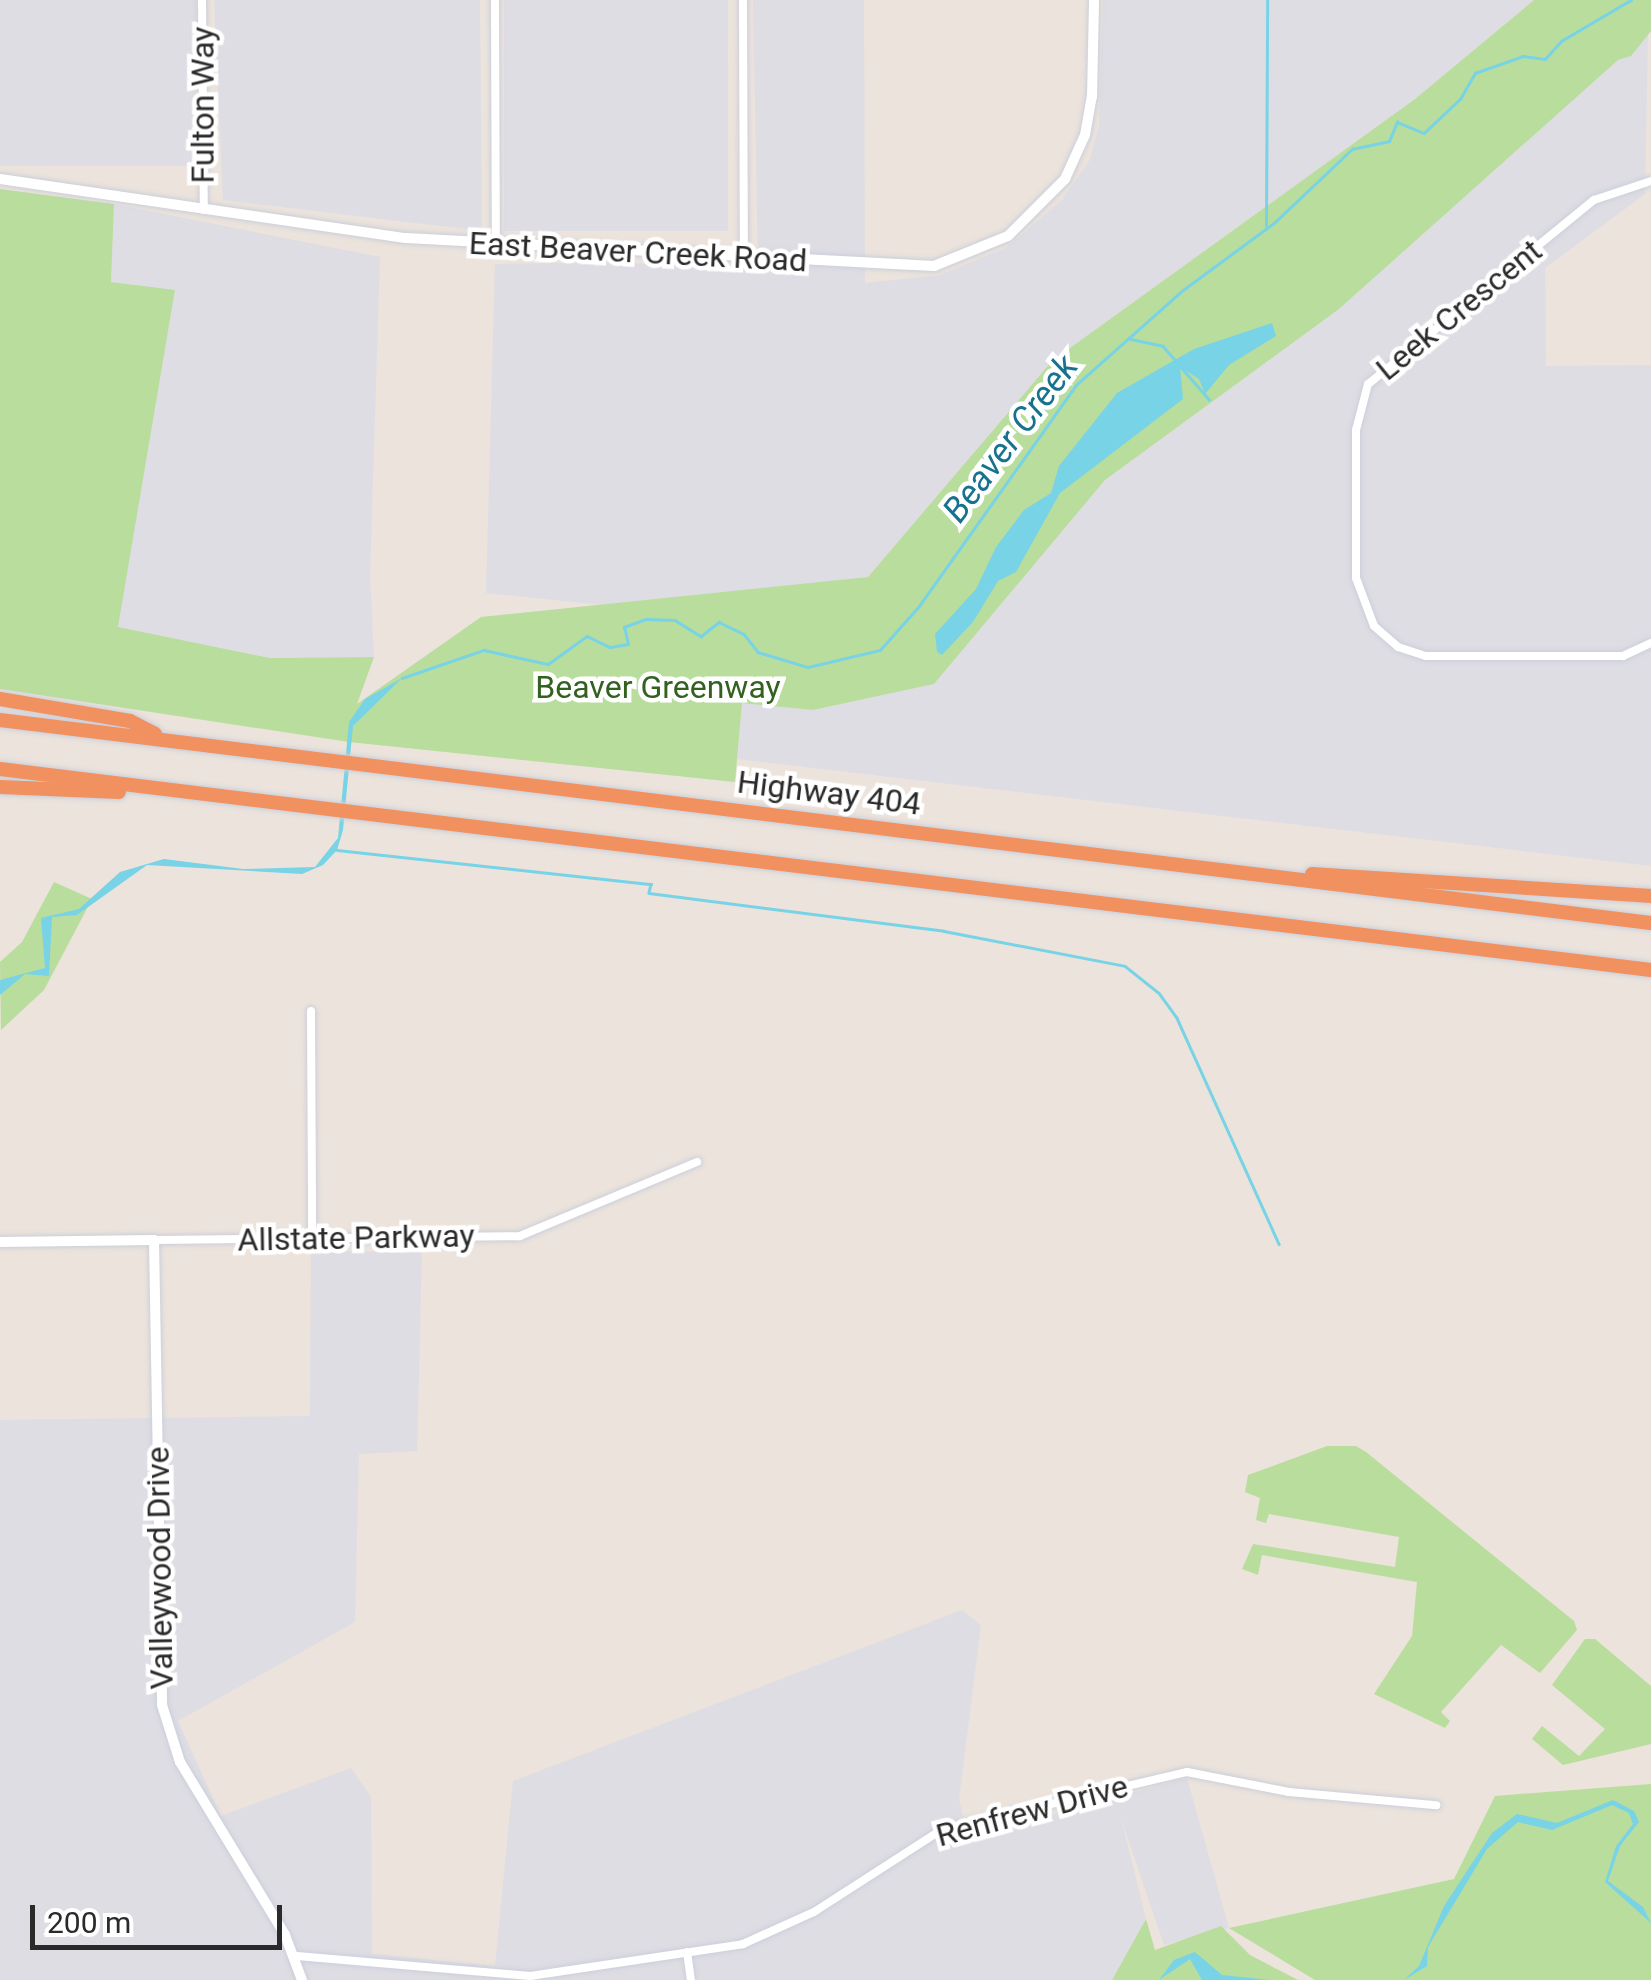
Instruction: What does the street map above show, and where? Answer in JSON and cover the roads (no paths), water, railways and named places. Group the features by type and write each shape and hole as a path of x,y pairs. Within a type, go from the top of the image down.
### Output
{"highway":[{"path":"0,699 130,722 165,739"},
{"name":"Highway 404","path":"0,720 1651,923"},
{"path":"0,770 1651,970"},
{"path":"0,787 227,796"},
{"path":"1227,870 1651,896"}],"street":[{"name":"Fulton Way","path":"202,0 204,210"},
{"path":"495,0 496,244"},
{"path":"743,0 744,258"},
{"name":"East Beaver Creek Road","path":"0,179 358,233 915,267 969,257 1008,236 1051,198 1085,135 1094,0"},
{"name":"Leek Crescent","path":"1651,181 1594,200 1459,316 1380,369 1368,384 1356,430 1358,594 1374,626 1398,647 1426,656 1622,656 1651,642"},
{"path":"311,1011 312,1240"},
{"name":"Allstate Parkway","path":"0,1242 520,1236 697,1162"},
{"name":"Valleywood Drive","path":"154,1240 162,1705 180,1762 296,1956 302,1980"},
{"name":"Renfrew Drive","path":"296,1956 489,1976 743,1944 788,1926 940,1830 1187,1772 1289,1792 1436,1804"},
{"path":"687,1952 690,1980"}],"water":[{"path":"1272,323 1276,336 1229,365 1205,394 1199,379 1180,367 1183,399 1060,493 1016,572 998,581 973,622 942,655 937,652 935,634 976,589 996,547 1024,510 1051,493 1059,466 1117,393 1194,349"},
{"path":"402,678 353,726 343,830 337,850 323,865 302,874 147,865 77,915 52,917 49,976 25,974 0,995 0,980 45,968 41,918 79,909 120,872 164,859 243,869 315,867 338,838 349,722 365,699"},
{"path":"1613,1800 1634,1811 1639,1822 1620,1846 1608,1881 1643,1907 1651,1923 1605,1882 1616,1846 1633,1824 1629,1813 1612,1805 1552,1830 1518,1822 1487,1849 1428,1947 1427,1966 1404,1980 1419,1966 1444,1906 1492,1833 1517,1814 1557,1823"},
{"path":"1195,1952 1222,1975 1270,1980 1202,1980 1190,1959 1159,1980 1174,1960"}],"waterway":[{"path":"1266,226 1267,0"},
{"name":"Beaver Creek","path":"402,678 484,650 548,664 587,636 610,647 628,644 624,627 646,619 675,620 701,636 719,622 744,634 758,652 808,667 880,650 919,606 1076,385 1183,290 1274,223 1352,149 1389,141 1397,122 1424,133 1460,99 1475,73 1523,56 1545,59 1561,41 1631,0"},
{"path":"1131,339 1163,346 1176,361"},
{"path":"1181,367 1209,399"},
{"path":"337,850 651,884 649,893 944,931 1125,966 1159,993 1177,1018 1279,1244"}],"park label":[{"name":"Beaver Greenway","path":"658,687"}]}
